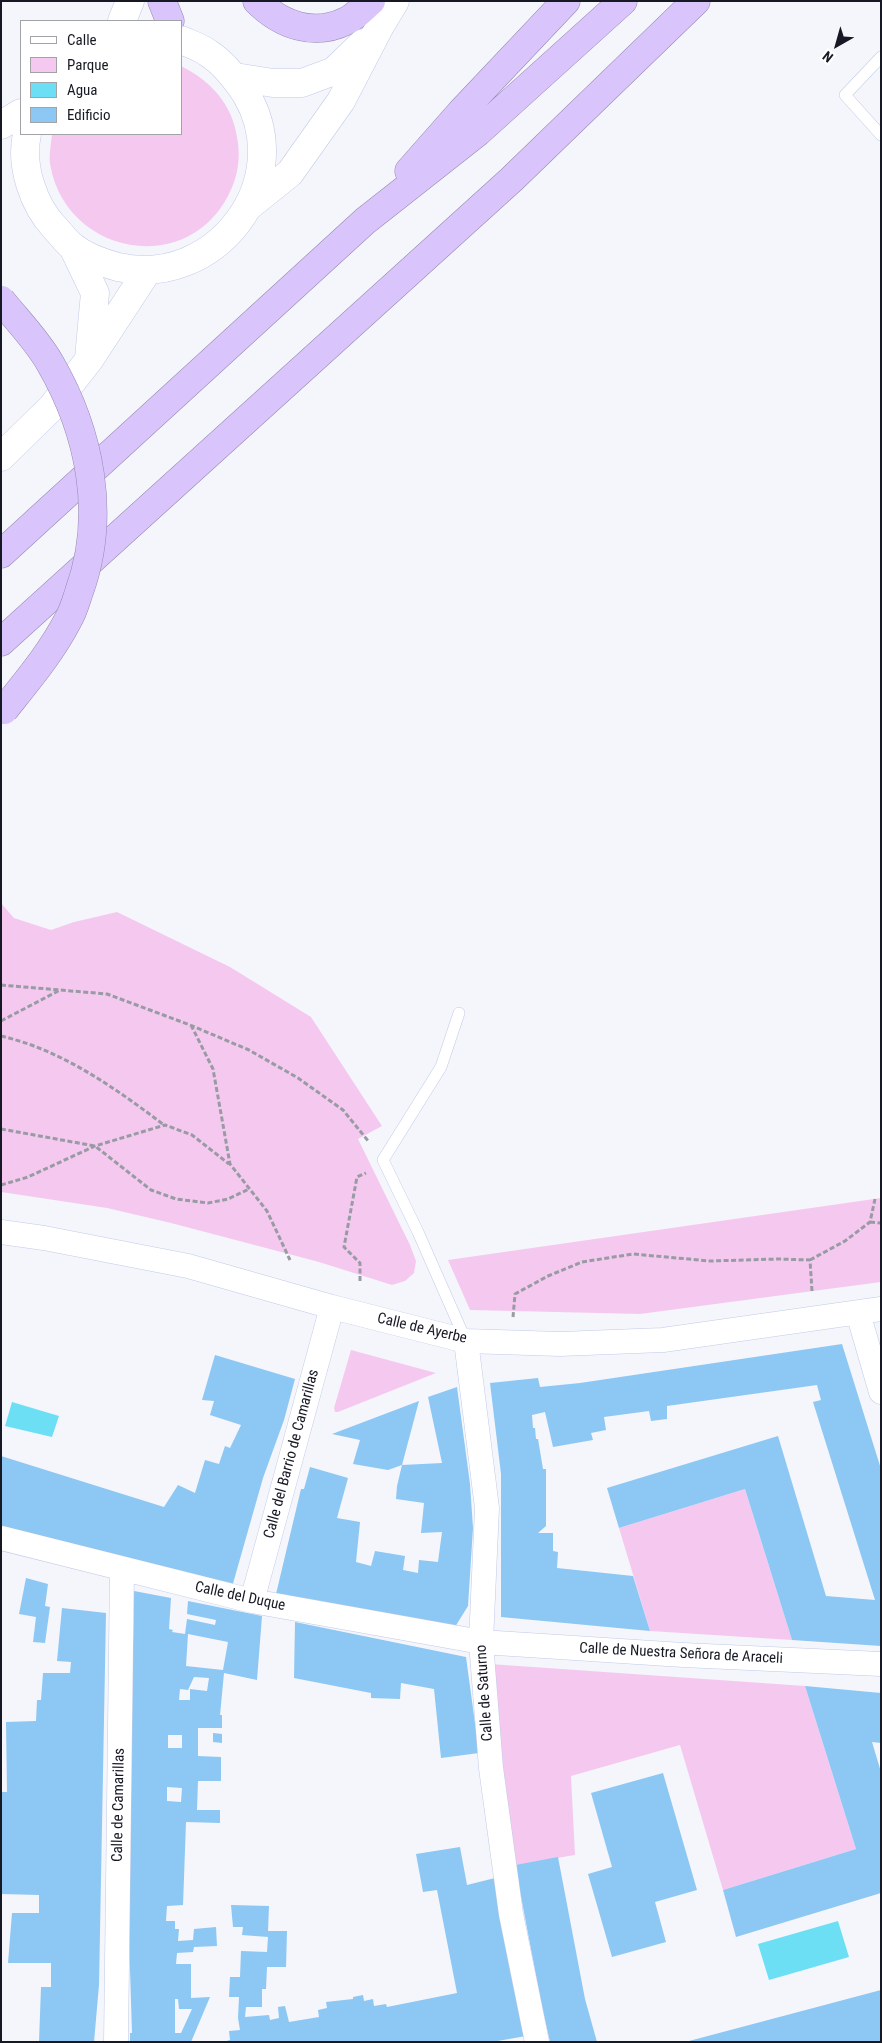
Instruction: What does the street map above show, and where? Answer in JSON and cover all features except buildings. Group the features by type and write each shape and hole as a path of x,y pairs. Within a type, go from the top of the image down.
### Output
{"highway":[{"path":"162,1 170,20"},
{"path":"257,1 278,19 302,29 325,29 375,14"},
{"path":"365,221 461,112 566,1"},
{"path":"1,554 365,221 478,132 623,1"},
{"path":"1,642 512,179 696,1"},
{"path":"1,300 49,361 70,402 85,443 92,486 92,538 84,579 69,619 46,657 3,711"}],"street":[{"path":"122,20 130,1"},
{"path":"235,77 273,83 302,83 334,71 375,14 395,1"},
{"path":"249,206 290,173 341,101 375,14"},
{"path":"27,135 25,143 29,183 46,219 73,247 109,265 128,269 148,270 179,264 207,252 231,232 249,206 260,174 262,140 253,107 235,77 209,53 182,40"},
{"path":"1,124 20,114"},
{"path":"73,247 95,293 89,360"},
{"path":"1,457 52,407 89,360 148,270"},
{"path":"1,430 28,431"},
{"name":"Calle de Ayerbe","path":"1,1232 44,1238 188,1266 332,1307 466,1341 560,1344 663,1340 881,1309"},
{"name":"Calle del Barrio de Camarillas","path":"252,1602 332,1307"},
{"path":"858,1313 881,1392"},
{"name":"Calle de Saturno","path":"466,1341 487,1508 481,1642 491,1768 510,1904 537,2042"},
{"name":"Calle del Duque","path":"1,1538 252,1602 481,1642"},
{"name":"Calle de Camarillas","path":"116,2042 122,1569"},
{"name":"Calle de Nuestra Señora de Araceli","path":"481,1642 683,1655 881,1664"}],"lane":[{"path":"881,57 845,95 881,135"},
{"path":"459,1013 441,1067 383,1160 418,1232 466,1341"}],"path":[{"path":"1,985 107,994 190,1024 249,1050 298,1078 343,1110 383,1160 368,1172 357,1177 344,1247 360,1263 360,1281"},
{"path":"1,1021 60,990"},
{"path":"190,1024 213,1069 230,1164"},
{"path":"1,1036 22,1040 68,1060 128,1097 165,1126 192,1135 230,1164 267,1211 290,1260"},
{"path":"1,1185 28,1177 95,1146 165,1126"},
{"path":"1,1130 95,1146 151,1190 176,1199 208,1202 228,1199 249,1189"},
{"path":"810,1260 845,1241 870,1222 875,1199"},
{"path":"870,1222 881,1223"}],"green space":[{"path":"182,67 211,86 225,104 234,125 239,152 236,175 228,196 209,222 184,238 157,246 128,244 102,235 78,218 60,195 50,164 52,135 182,135"},
{"path":"1,903 14,918 51,930 74,922 117,912 230,967 311,1017 382,1126 358,1139 410,1245 416,1261 414,1273 405,1281 392,1285 319,1262 171,1223 107,1208 1,1192"},
{"path":"881,1198 881,1282 640,1314 470,1310 448,1260"},
{"path":"351,1350 436,1373 335,1412 334,1408"},
{"path":"745,1489 792,1640 650,1631 619,1528"},
{"path":"490,1664 805,1686 856,1849 723,1890 680,1745 571,1776 575,1855 515,1865"}],"water":[{"path":"12,1402 59,1416 52,1437 5,1426"},
{"path":"838,1921 849,1957 769,1980 758,1944"}]}
